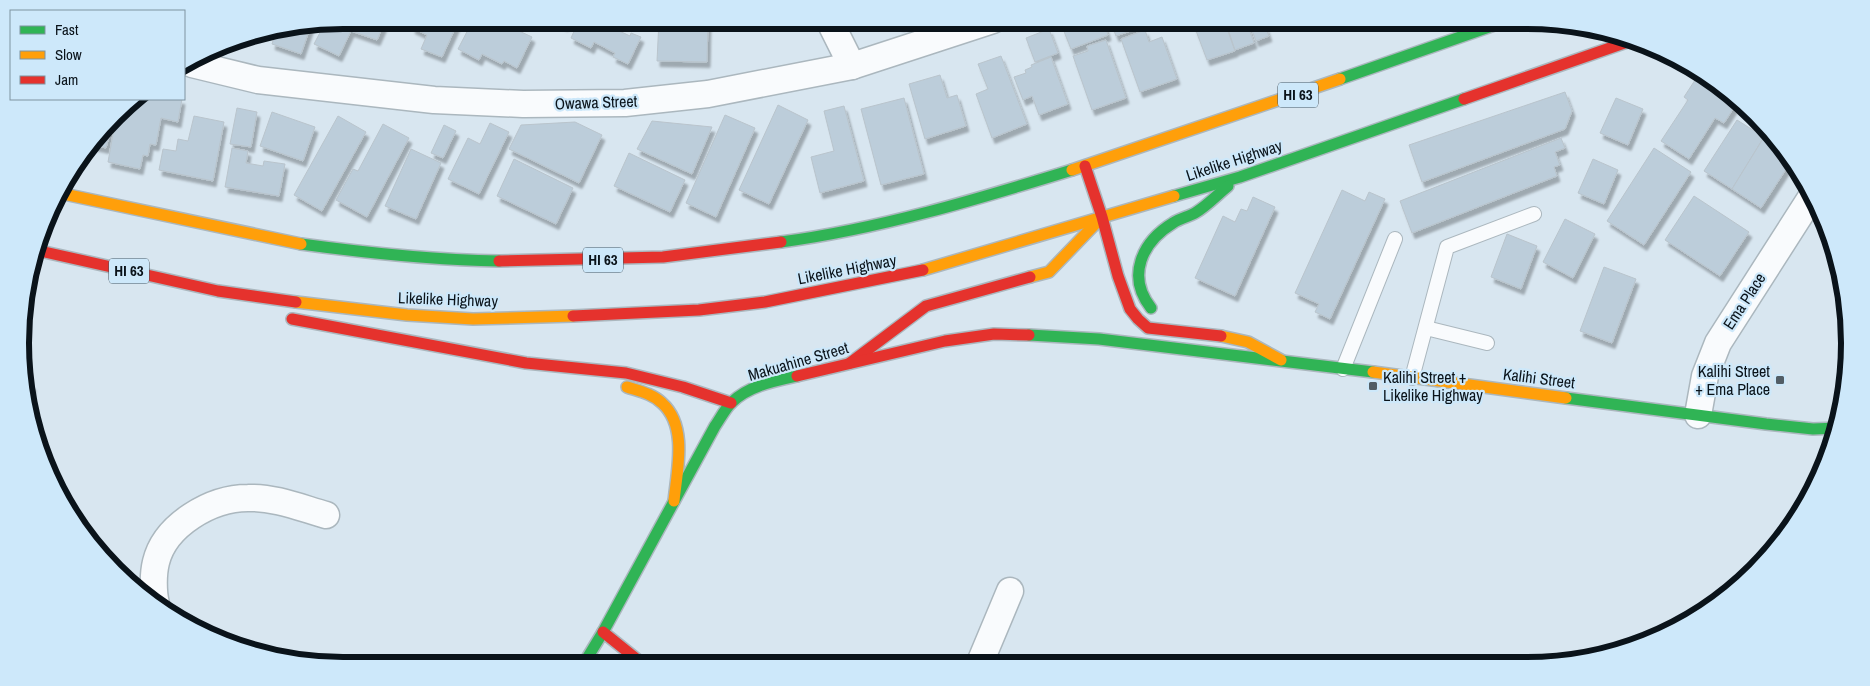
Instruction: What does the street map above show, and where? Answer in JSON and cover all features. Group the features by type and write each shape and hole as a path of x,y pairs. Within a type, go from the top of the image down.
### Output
{"main road":[{"name":"HI 63","path":"66,195 292,243 367,253 449,260 523,262 663,257 812,238 958,205 1086,166 1301,94 1484,29"},
{"name":"Likelike Highway","path":"42,251 218,291 339,308 407,315 473,319 614,314 699,310 765,302 905,274 975,256 1240,177 1623,43"},
{"path":"1086,166 1118,276 1130,309 1138,319 1148,328 1225,336"},
{"path":"1158,310 1150,307 1140,289 1139,263 1143,252 1160,231 1176,221 1193,214 1240,177"},
{"path":"850,363 926,306 1050,272 1102,217"},
{"path":"218,291 251,307"},
{"path":"277,316 526,363 626,373 683,387 731,403"},
{"path":"1183,320 1225,336 1248,342 1281,360"},
{"name":"Makuahine Street","path":"588,657 715,426 731,403 748,391 768,383 850,363 945,341 994,334 1099,339 1176,348"},
{"name":"Kalihi Street","path":"1176,348 1281,360 1789,427 1830,428"},
{"path":"526,363 552,373 600,382"},
{"path":"619,385 639,389 651,395 661,402 675,421 679,442 674,502"},
{"path":"603,632 634,657"}],"street":[{"path":"834,29 852,66"},
{"name":"Owawa Street","path":"197,65 258,80 434,100 524,104 625,102 708,94 852,66 965,29"},
{"name":"Ema Place","path":"1698,415 1705,376 1718,343 1808,202"},
{"path":"155,594 156,562 162,548 171,534 198,512 232,499 247,498 282,502 326,515"},
{"path":"982,657 1010,591"}],"lane":[{"path":"1412,378 1447,247 1534,214"},
{"path":"1343,369 1395,239"},
{"path":"1426,328 1487,343"}],"building":[{"path":"322,29 382,29 377,40 351,31 339,56 314,44"},
{"path":"414,29 455,29 442,57 421,49 427,35"},
{"path":"468,29 517,29 532,37 517,68 504,61 502,64 482,54 479,60 458,49"},
{"path":"575,29 615,29 630,36 631,33 641,37 628,64 613,57 615,53 594,42 591,48 571,38"},
{"path":"659,29 708,29 707,62 657,61"},
{"path":"1049,29 1058,53 1035,62 1026,38"},
{"path":"1063,29 1106,29 1108,35 1071,49"},
{"path":"1113,29 1137,29 1116,36"},
{"path":"1195,29 1227,29 1235,51 1207,60"},
{"path":"1228,29 1249,29 1254,43 1235,50"},
{"path":"1251,29 1266,29 1269,36 1256,41"},
{"path":"309,30 301,54 272,44 274,37"},
{"path":"1145,30 1149,42 1162,37 1177,79 1140,92 1121,39"},
{"path":"1106,40 1126,98 1092,110 1073,56 1088,51 1087,46"},
{"path":"1001,56 1027,124 992,138 976,94 988,89 978,64"},
{"path":"1051,57 1068,104 1039,115 1032,96 1023,100 1014,77 1026,73 1025,70 1032,67 1031,65"},
{"path":"940,75 947,98 957,95 966,126 925,139 909,84"},
{"path":"1696,78 1734,107 1724,123 1715,118 1689,159 1661,141 1688,100 1684,97"},
{"path":"1565,92 1572,111 1565,129 1422,182 1409,145"},
{"path":"904,98 924,174 881,185 861,109"},
{"path":"1616,98 1643,109 1628,145 1600,133"},
{"path":"145,100 182,100 178,122 161,118 156,145 150,144 148,156 143,155 140,169 108,162 114,129 136,107"},
{"path":"778,105 808,120 769,204 739,190"},
{"path":"844,106 864,181 820,193 811,157 834,151 824,111"},
{"path":"237,108 257,112 251,147 230,144"},
{"path":"272,112 315,127 303,161 260,146"},
{"path":"725,115 755,128 716,217 686,203"},
{"path":"194,116 224,122 213,181 159,170 163,149 176,151 178,139 188,141"},
{"path":"338,116 366,132 322,211 294,195"},
{"path":"1737,120 1764,137 1732,189 1704,171"},
{"path":"652,121 712,127 692,174 637,149"},
{"path":"575,122 602,135 579,183 509,149 521,125"},
{"path":"490,123 509,132 479,194 448,179 468,138 480,144"},
{"path":"383,124 409,138 367,217 336,200 353,169 358,171"},
{"path":"444,125 456,131 443,158 431,153"},
{"path":"110,133 106,148 99,146"},
{"path":"1764,137 1787,167 1761,208 1732,189"},
{"path":"1561,138 1565,148 1555,152 1560,165 1554,167 1557,176 1412,233 1400,201"},
{"path":"232,148 248,151 246,163 263,166 264,161 285,164 279,196 225,187"},
{"path":"1654,148 1691,172 1644,245 1607,221"},
{"path":"411,149 441,163 416,219 385,206"},
{"path":"629,153 685,180 670,212 614,186"},
{"path":"514,159 573,188 556,224 497,196"},
{"path":"1593,159 1618,170 1604,204 1578,193"},
{"path":"1342,190 1365,201 1369,192 1385,199 1330,319 1315,312 1319,304 1295,293"},
{"path":"1694,196 1749,232 1720,276 1665,240"},
{"path":"1253,197 1275,207 1235,296 1195,278 1223,216 1235,222 1241,209 1247,211"},
{"path":"1565,219 1595,234 1573,278 1543,262"},
{"path":"1507,234 1537,246 1521,289 1491,277"},
{"path":"1604,267 1636,279 1612,343 1580,331"}],"traffic: fast":[{"path":"1340,79 1483,29"},
{"path":"1174,196 1240,177 1464,99"},
{"path":"781,242 855,229 928,212 1072,170"},
{"path":"1151,308 1143,296 1140,284 1139,272 1146,250 1162,231 1176,221 1208,204 1228,186"},
{"path":"301,244 400,256 499,261"},
{"path":"1029,335 1099,339 1373,372"},
{"path":"588,657 715,426 727,408 738,397 753,388 797,376"},
{"path":"1566,398 1766,424 1813,429 1830,428"}],"traffic: slow":[{"path":"1072,170 1340,79"},
{"path":"66,195 301,244"},
{"path":"923,270 1174,196"},
{"path":"1030,277 1049,272 1101,218"},
{"path":"296,302 407,315 473,319 573,316"},
{"path":"1221,336 1248,342 1281,360"},
{"path":"1373,372 1566,398"},
{"path":"627,387 646,393 662,403 670,413 675,424 679,449 674,501"}],"traffic: jam":[{"path":"1464,99 1623,43"},
{"path":"1085,166 1102,217 1118,276 1130,309 1148,328 1221,336"},
{"path":"499,261 663,257 781,242"},
{"path":"42,251 218,291 296,302"},
{"path":"573,316 699,310 765,302 923,270"},
{"path":"850,363 926,306 1030,277"},
{"path":"292,319 526,363 626,373 683,387 731,403"},
{"path":"797,376 945,341 994,334 1029,335"},
{"path":"603,632 634,657"}],"place":[{"name":"Kalihi Street + Ema Place","path":"1780,380"},
{"name":"Kalihi Street + Likelike Highway","path":"1373,386"}]}
